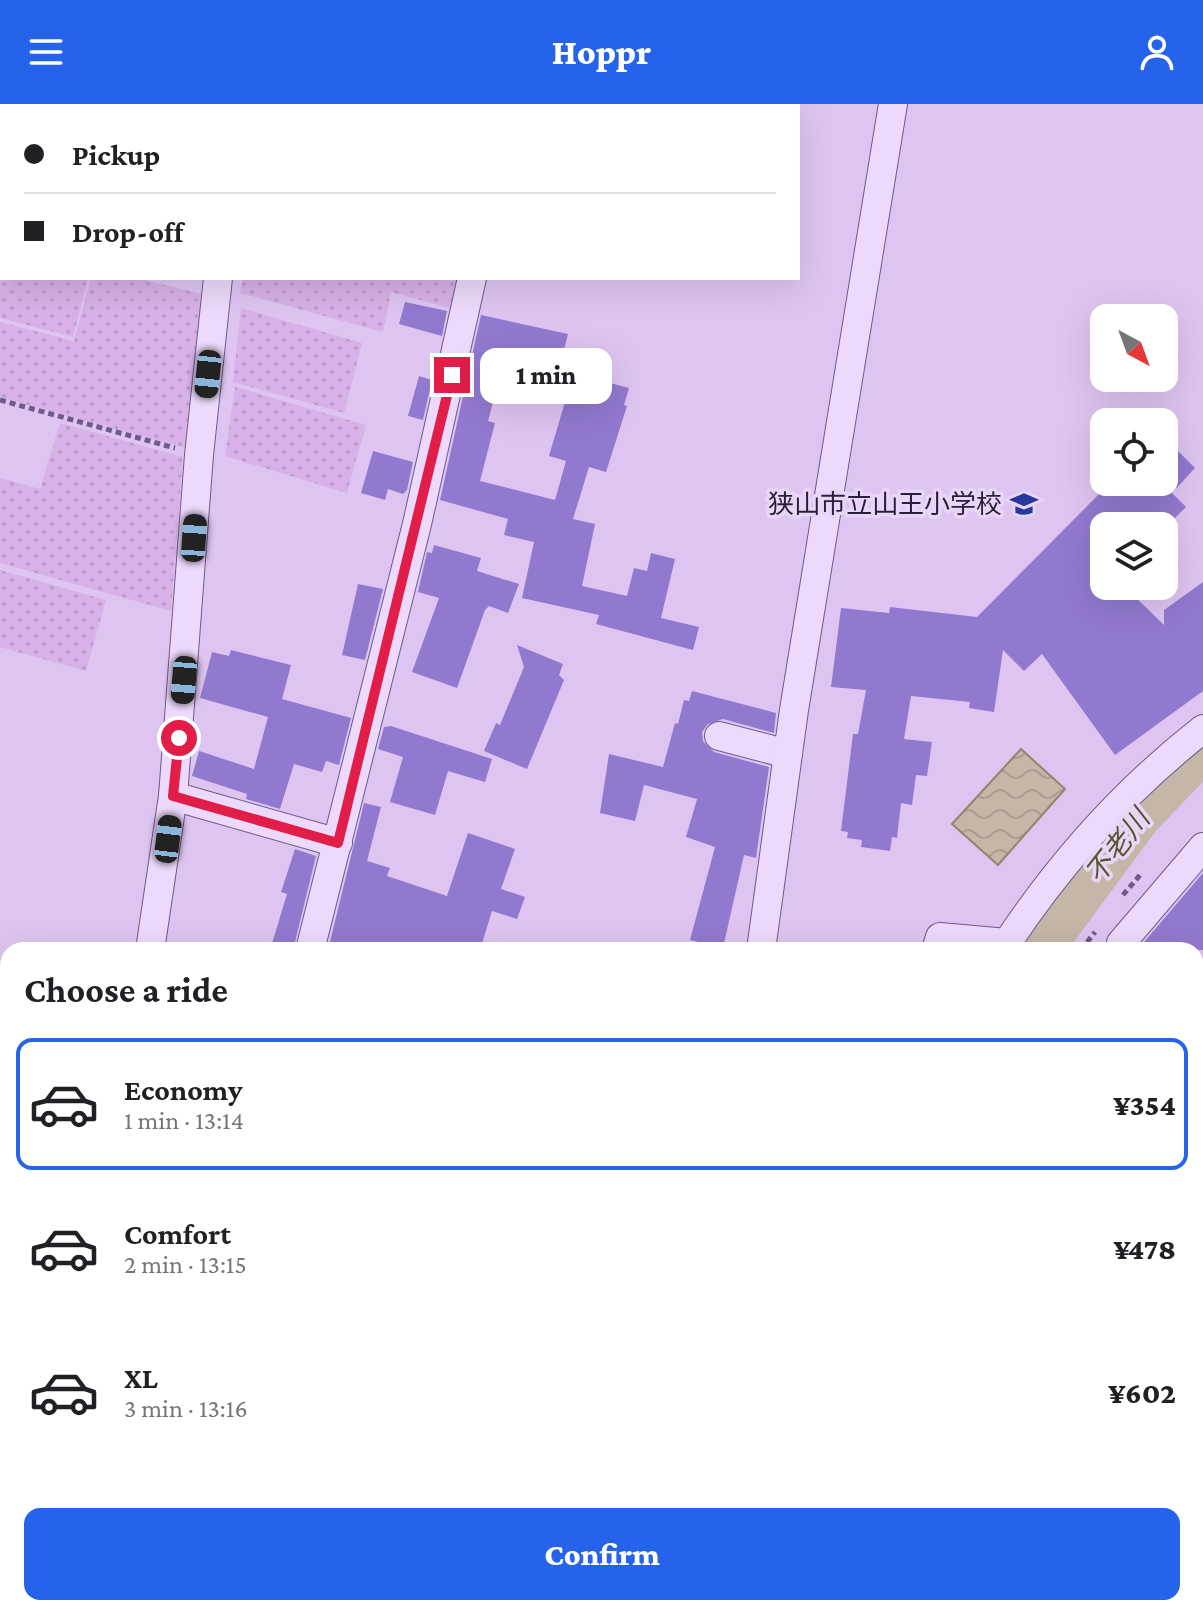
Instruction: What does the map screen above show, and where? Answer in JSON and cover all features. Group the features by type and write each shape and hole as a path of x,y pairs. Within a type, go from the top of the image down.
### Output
{"street":[{"path":"762,942 788,754 893,104"},
{"path":"152,942 173,796 199,455 218,280"},
{"path":"312,942 421,509 472,280"},
{"path":"1008,942 1085,837 1131,789 1203,729"},
{"path":"719,736 788,754"},
{"path":"173,796 338,843"},
{"path":"1122,942 1203,847"},
{"path":"938,942 940,937 996,942"}],"path":[{"path":"0,400 199,455"}],"shaded area":[{"path":"0,280 87,280 73,337 0,318"},
{"path":"90,280 145,280 202,294 185,448 0,397 0,322 74,341"},
{"path":"243,280 460,281 453,309 391,292 383,332 240,293"},
{"path":"241,308 362,343 344,413 233,382"},
{"path":"235,387 366,425 347,493 225,456"},
{"path":"60,423 183,457 171,611 0,563 0,478 40,489"},
{"path":"0,570 106,600 86,671 0,647"}],"water":[{"path":"1021,749 1065,789 998,865 952,824"}],"building":[{"path":"405,302 447,311 442,336 399,324"},
{"path":"481,315 568,334 561,362 525,354 520,371 503,366 488,421 495,423 480,481 555,500 566,461 549,456 567,395 593,400 599,380 629,388 624,405 627,406 606,472 589,467 573,519 595,524 582,586 627,596 634,568 647,571 651,553 675,559 661,618 699,627 693,650 596,624 599,615 522,598 534,542 504,535 508,519 440,500"},
{"path":"419,376 432,380 423,420 408,416"},
{"path":"373,451 413,462 407,490 403,494 388,489 385,500 361,493"},
{"path":"1178,451 1195,468 1178,486"},
{"path":"1097,496 1175,496 1186,507 1178,515 1178,512 1090,512 1090,600 1138,600 1164,625 1164,610 1203,582 1203,691 1115,755 1042,654 1024,671 1003,650 994,712 969,708 970,702 911,696 904,739 932,742 927,776 916,775 912,805 901,803 897,838 892,837 890,851 861,847 862,840 847,838 848,832 841,831 853,734 858,734 866,690 831,687 841,608 889,613 890,607 977,617"},
{"path":"434,545 481,558 477,571 519,584 508,613 489,606 485,610 457,688 412,672 439,598 418,592 427,552 432,553"},
{"path":"358,584 383,589 365,660 342,655"},
{"path":"517,645 563,664 559,675 564,680 527,769 484,751 496,723 500,725 524,667"},
{"path":"231,650 291,665 282,699 351,718 339,765 326,761 322,772 294,764 280,809 246,799 247,794 192,776 199,751 254,769 268,717 200,698 212,652 229,656"},
{"path":"692,691 776,713 774,733 723,719 708,724 702,732 703,741 714,752 769,767 756,858 744,855 724,942 690,940 715,847 686,837 697,799 644,785 635,821 600,813 609,754 663,767 684,700 689,701"},
{"path":"391,726 492,759 485,782 448,771 435,815 390,802 403,757 378,749 384,727"},
{"path":"364,803 381,807 367,861 390,868 387,876 447,896 468,833 515,849 501,889 525,897 517,919 492,911 482,942 330,942"},
{"path":"295,849 316,856 295,942 272,942 287,894 281,892"},
{"path":"1203,873 1203,942 1144,942"}],"waterway":[{"name":"不老川","path":"1044,942 1137,816 1203,747"}],"place":[{"name":"狭山市立山王小学校","path":"1024,504"}],"route":[{"path":"179,738 173,796 338,843 452,375"}]}
